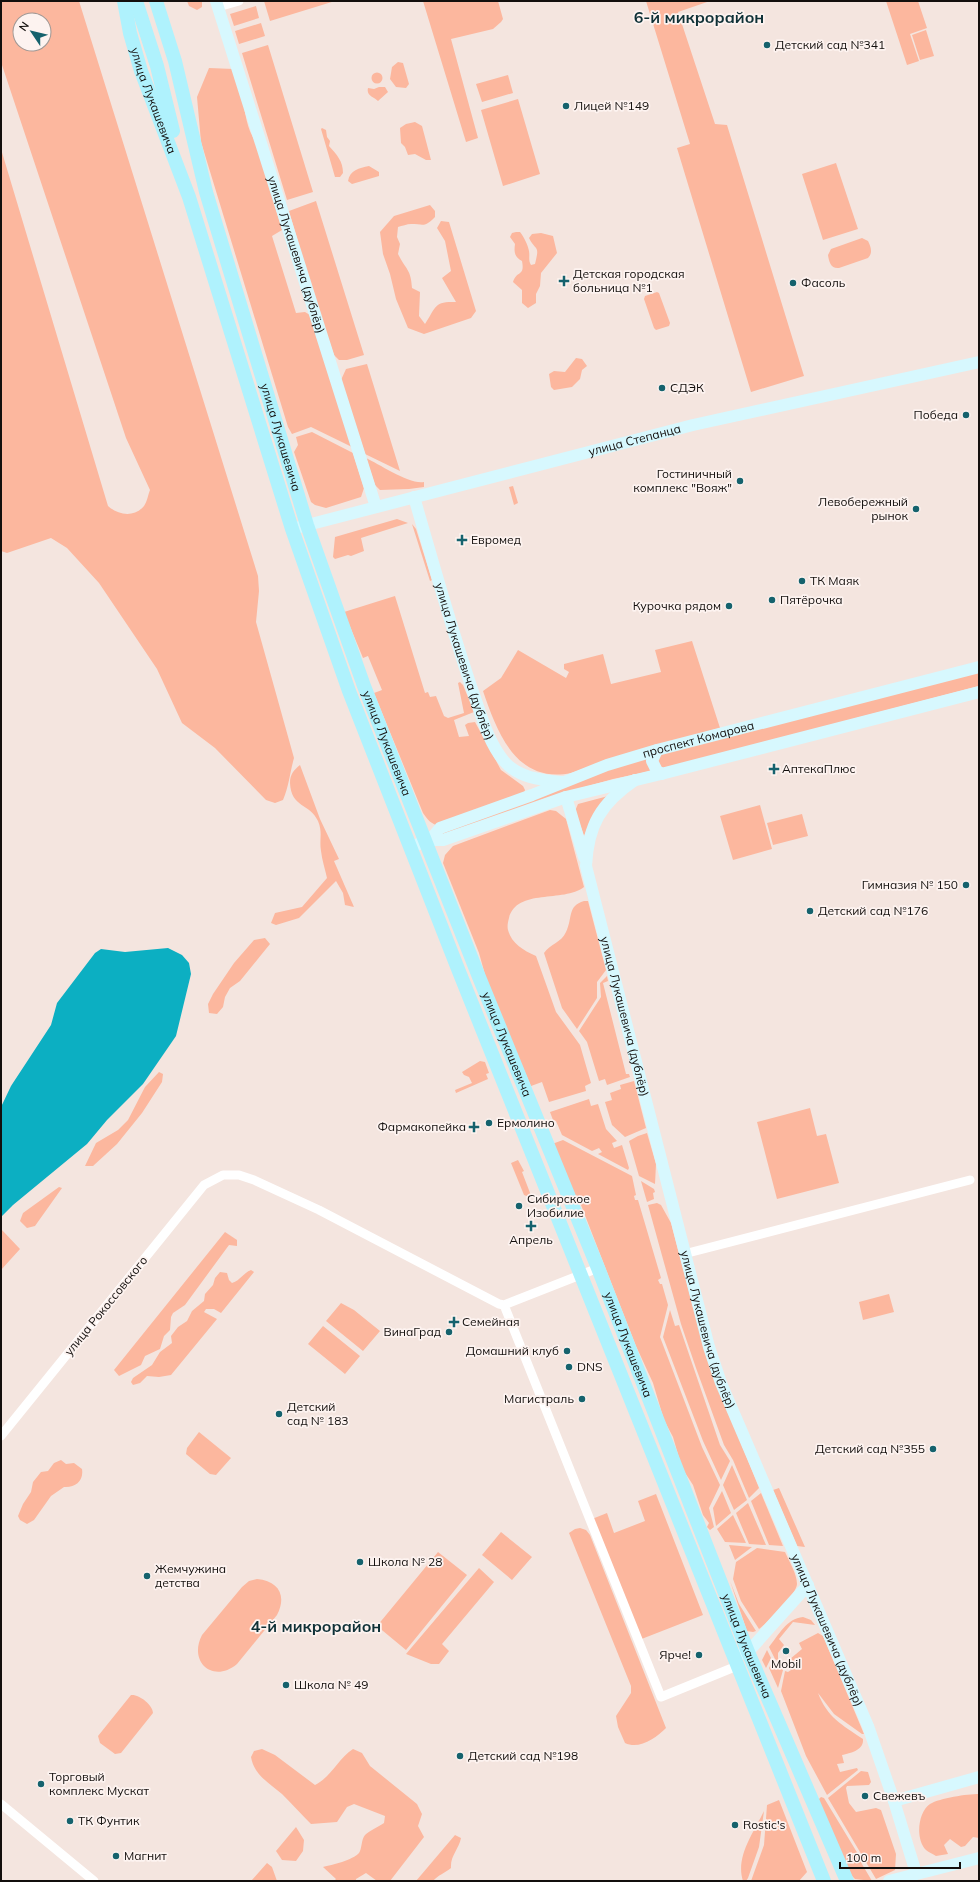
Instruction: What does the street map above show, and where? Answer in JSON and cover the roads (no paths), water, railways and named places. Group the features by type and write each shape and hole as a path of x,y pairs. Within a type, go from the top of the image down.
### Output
{"main road":[{"name":"улица Лукашевича","path":"124,1 130,34 141,71 189,197"},
{"name":"улица Лукашевича","path":"136,1 157,66 189,197 292,529 349,690 410,847 824,1881"},
{"name":"улица Лукашевича","path":"143,1 160,65 206,192 306,525 364,686 598,1268 748,1652 847,1881"},
{"name":"улица Лукашевича","path":"156,1 177,68 206,192"},
{"name":"улица Лукашевича (дублёр)","path":"217,4 376,507"},
{"name":"улица Степанца","path":"292,529 693,425 979,362"},
{"name":"улица Лукашевича (дублёр)","path":"414,497 466,672 484,723 504,761 513,769 524,775 539,779 563,782"},
{"name":"проспект Комарова","path":"410,847 427,840 440,828 532,795 607,765 656,750 979,667"},
{"name":"проспект Комарова","path":"427,840 444,840 566,797 662,774 979,692"},
{"path":"656,750 652,761 657,771 662,774"},
{"path":"524,775 532,784 532,795"},
{"name":"улица Лукашевича (дублёр)","path":"635,780 618,792 600,813 593,825 587,845 586,866 684,1254 709,1347 722,1383 868,1726 894,1801 916,1873"},
{"path":"566,797 586,866"},
{"path":"736,1662 748,1652 808,1585"},
{"path":"894,1801 979,1778"},
{"path":"889,1881 979,1858"}],"street":[{"path":"217,4 239,1"},
{"name":"улица Рокоссовского","path":"1,1436 204,1185 212,1179 223,1175 239,1175 254,1180 319,1210 491,1301 504,1305"},
{"path":"684,1254 970,1180"},
{"path":"598,1268 504,1305 661,1697 736,1662"},
{"path":"1,1804 94,1881"}],"water":[{"path":"168,948 182,955 189,963 191,974 176,1036 143,1084 107,1120 87,1144 13,1205 1,1217 1,1107 11,1086 51,1025 57,1003 95,953 101,949 125,952"}],"place":[{"name":"Детский сад №341","path":"767,45"},
{"name":"Лицей №149","path":"566,106"},
{"name":"Детская городская больница №1","path":"564,281"},
{"name":"Фасоль","path":"793,283"},
{"name":"СДЭК","path":"662,388"},
{"name":"Победа","path":"966,415"},
{"name":"Гостиничный комплекс \"Вояж\"","path":"740,481"},
{"name":"Левобережный рынок","path":"916,509"},
{"name":"Евромед","path":"462,540"},
{"name":"ТК Маяк","path":"802,581"},
{"name":"Пятёрочка","path":"772,600"},
{"name":"Курочка рядом","path":"729,606"},
{"name":"АптекаПлюс","path":"774,769"},
{"name":"Гимназия № 150","path":"966,885"},
{"name":"Детский сад №176","path":"810,911"},
{"name":"Ермолино","path":"489,1123"},
{"name":"Фармакопейка","path":"474,1127"},
{"name":"Сибирское Изобилие","path":"519,1206"},
{"name":"Апрель","path":"531,1226"},
{"name":"Семейная","path":"454,1322"},
{"name":"ВинаГрад","path":"449,1332"},
{"name":"Домашний клуб","path":"567,1351"},
{"name":"DNS","path":"569,1367"},
{"name":"Магистраль","path":"582,1399"},
{"name":"Детский сад № 183","path":"279,1414"},
{"name":"Детский сад №355","path":"933,1449"},
{"name":"Школа № 28","path":"360,1562"},
{"name":"Жемчужина детства","path":"147,1576"},
{"name":"Mobil","path":"786,1651"},
{"name":"Ярче!","path":"699,1655"},
{"name":"Школа № 49","path":"286,1685"},
{"name":"Детский сад №198","path":"460,1756"},
{"name":"Торговый комплекс Мускат","path":"41,1784"},
{"name":"Свежевъ","path":"865,1796"},
{"name":"ТК Фунтик","path":"70,1821"},
{"name":"Rostic's","path":"735,1825"},
{"name":"Магнит","path":"116,1856"}],"district":[{"name":"6-й микрорайон","path":"699,17"},
{"name":"4-й микрорайон","path":"316,1626"}]}
